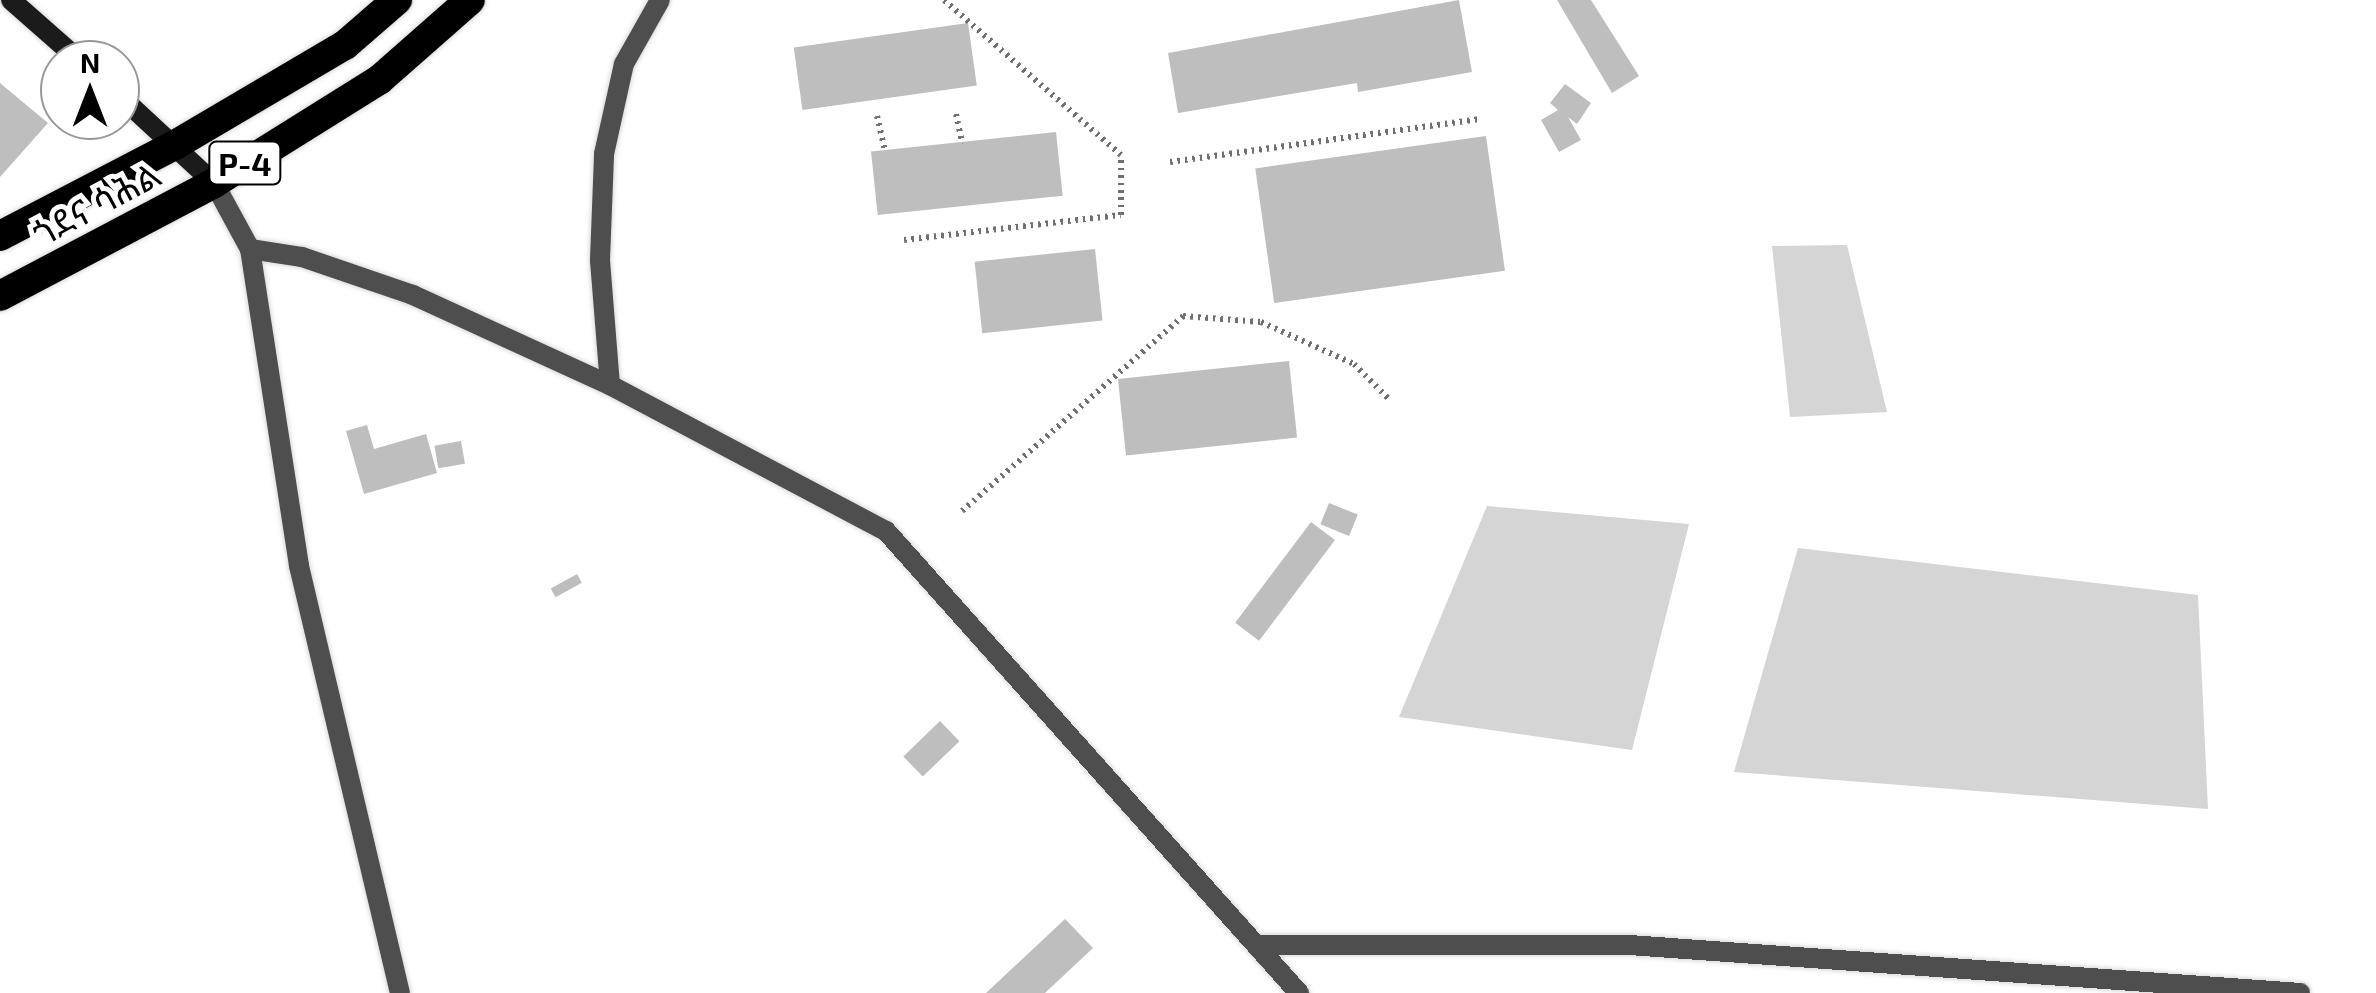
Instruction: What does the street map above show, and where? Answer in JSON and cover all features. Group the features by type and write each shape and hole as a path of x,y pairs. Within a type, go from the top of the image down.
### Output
{"highway":[{"name":"P-4","path":"0,236 176,145 344,45 397,0"},
{"name":"ጎደና ሳሕል","path":"0,296 214,183 378,80 470,0"}],"street":[{"path":"11,0 56,40"},
{"path":"610,384 600,260 604,154 624,64 660,0"},
{"path":"140,114 214,183 250,249 298,566 400,993"},
{"path":"250,249 302,256 413,295 610,384 886,531 1262,946 1299,993"},
{"path":"1262,946 1628,946 2300,993"}],"path":[{"path":"904,240 1121,215 1121,155 944,0"},
{"path":"956,114 962,143"},
{"path":"877,116 885,152"},
{"path":"1170,162 1480,119"},
{"path":"962,511 1184,316 1261,322 1354,364 1391,400"}],"shaded area":[{"path":"1847,245 1887,412 1790,417 1772,246"},
{"path":"1487,506 1689,524 1632,750 1399,717"},
{"path":"1798,548 2198,595 2208,809 1734,772"}],"building":[{"path":"1459,0 1472,72 1358,92 1357,83 1178,113 1168,53"},
{"path":"1557,0 1591,0 1639,76 1612,93"},
{"path":"968,23 977,85 802,110 794,47"},
{"path":"0,83 40,116 40,132 0,177"},
{"path":"1565,84 1591,103 1577,124 1568,117 1581,140 1559,152 1541,120 1558,110 1550,103"},
{"path":"1056,132 1063,196 878,215 871,151"},
{"path":"1486,136 1505,271 1274,303 1255,168"},
{"path":"1095,249 1103,321 982,333 975,262"},
{"path":"1289,361 1297,438 1126,456 1118,379"},
{"path":"367,425 374,449 426,434 437,473 364,494 346,431"},
{"path":"461,441 465,464 438,468 434,446"},
{"path":"1329,503 1358,515 1349,536 1320,524"},
{"path":"1311,522 1335,540 1259,641 1235,623"},
{"path":"577,574 582,583 556,597 551,589"},
{"path":"940,721 959,741 923,777 903,756"},
{"path":"1065,919 1093,948 1045,993 986,993"}]}
